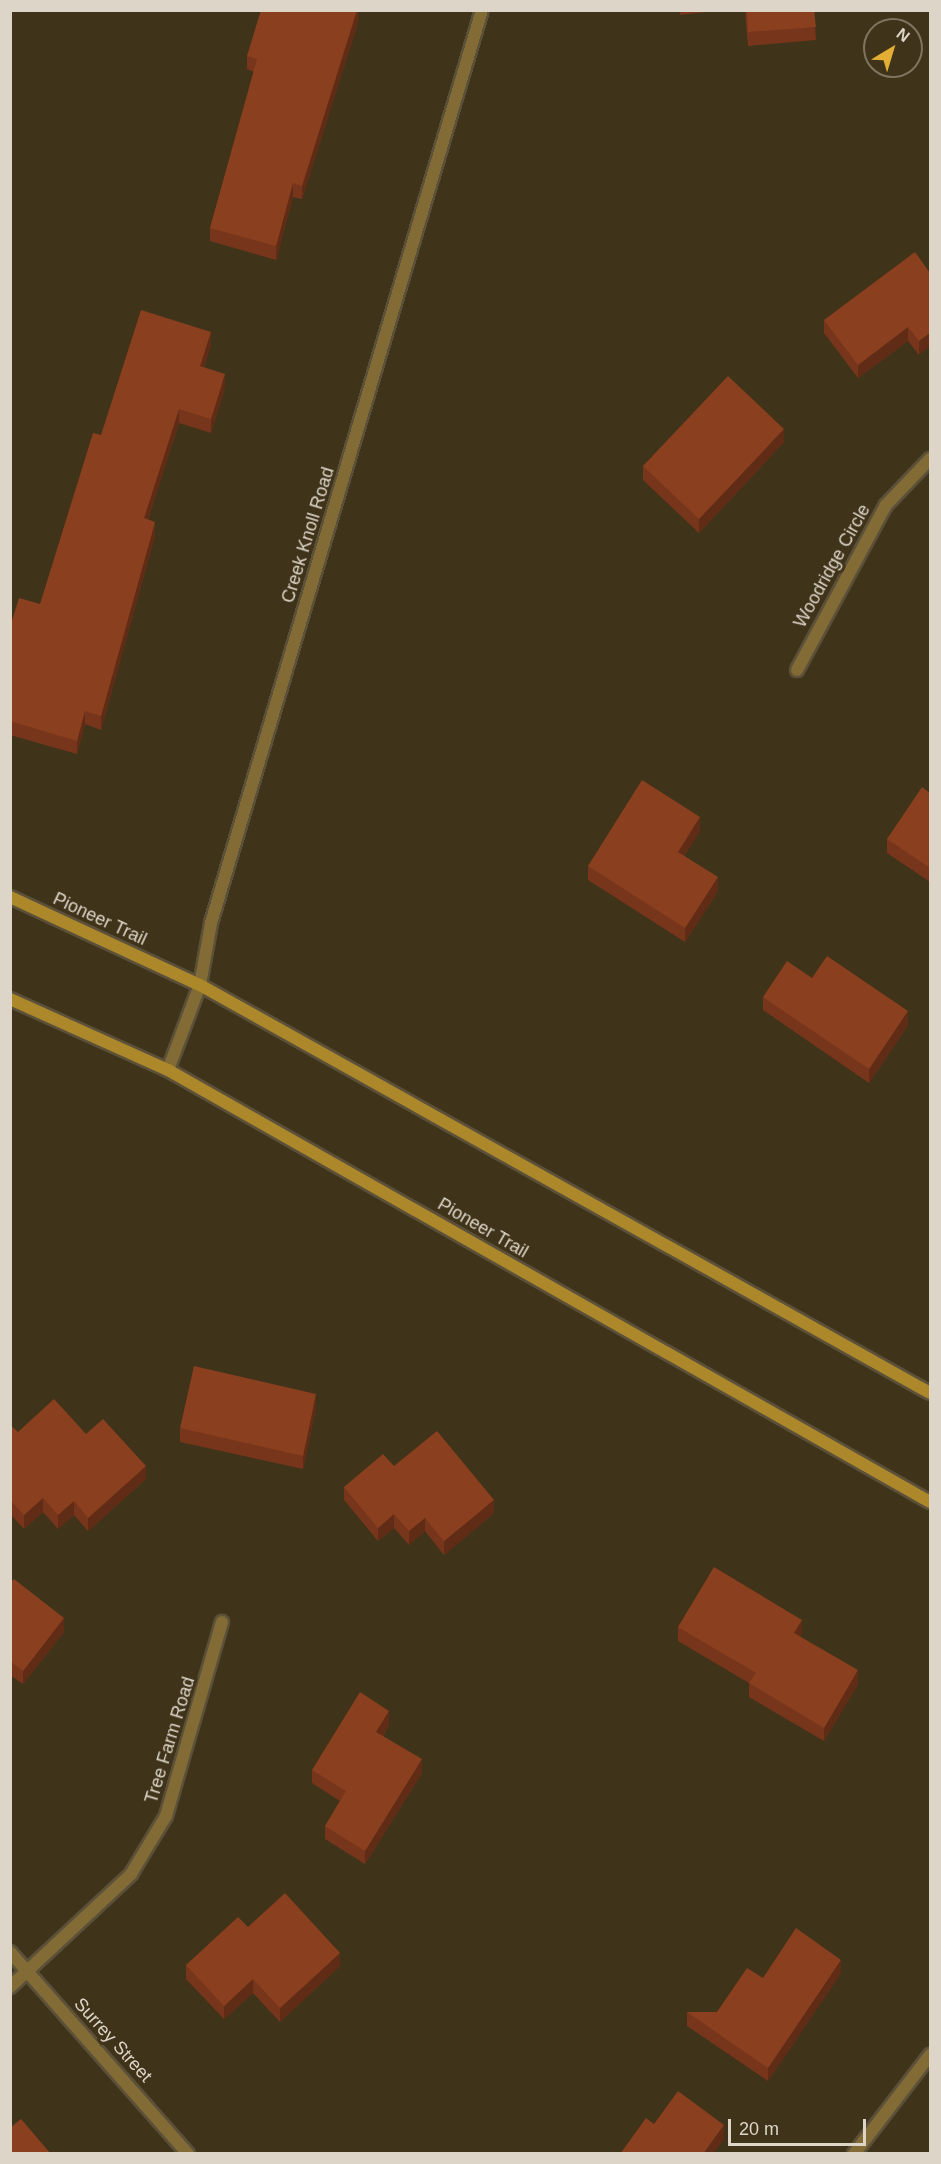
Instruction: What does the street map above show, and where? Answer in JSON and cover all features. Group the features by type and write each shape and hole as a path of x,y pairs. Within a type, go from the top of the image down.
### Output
{"main road":[{"name":"Pioneer Trail","path":"10,897 200,985 930,1393"},
{"name":"Pioneer Trail","path":"10,999 168,1070 930,1502"}],"street":[{"name":"Creek Knoll Road","path":"168,1070 200,985 211,923 482,10"},
{"name":"Woodridge Circle","path":"796,670 886,505 930,459"},
{"name":"Tree Farm Road","path":"10,1987 131,1874 166,1816 222,1622"},
{"name":"Surrey Street","path":"10,1952 188,2154"},
{"path":"854,2154 930,2055"}],"building":[{"path":"261,10 357,10 302,186 293,183 276,246 210,228 257,59 247,56"},
{"path":"747,10 814,10 816,27 748,32"},
{"path":"915,252 930,273 930,333 919,341 908,327 858,365 824,320"},
{"path":"141,310 211,332 200,366 225,374 211,419 179,409 144,518 155,522 101,716 85,711 77,741 10,721 10,627 19,598 40,604 93,433 101,435"},
{"path":"728,376 784,429 699,519 643,466"},
{"path":"642,780 700,817 678,852 718,877 685,928 588,866"},
{"path":"922,787 930,793 930,868 887,839"},
{"path":"827,956 908,1011 869,1069 763,997 787,961 812,978"},
{"path":"194,1366 316,1394 303,1456 180,1428"},
{"path":"54,1399 86,1434 103,1419 146,1466 88,1518 74,1501 58,1515 43,1498 24,1515 10,1500 10,1425 18,1432"},
{"path":"437,1431 494,1500 444,1541 425,1518 409,1531 394,1514 378,1528 344,1487 383,1454 394,1466"},
{"path":"714,1567 802,1620 794,1633 858,1670 824,1728 749,1683 756,1673 678,1627"},
{"path":"14,1579 64,1618 23,1671 10,1661 10,1583"},
{"path":"360,1692 389,1711 376,1732 422,1759 365,1851 325,1826 346,1791 312,1770"},
{"path":"285,1893 340,1953 280,2008 253,1979 224,2006 186,1965 238,1917 248,1927"},
{"path":"796,1928 841,1960 768,2068 687,2012 717,2012 747,1968 763,1978"},
{"path":"678,2091 724,2125 703,2154 620,2154 646,2118 654,2124"},
{"path":"21,2119 51,2154 10,2154 10,2128"}]}
